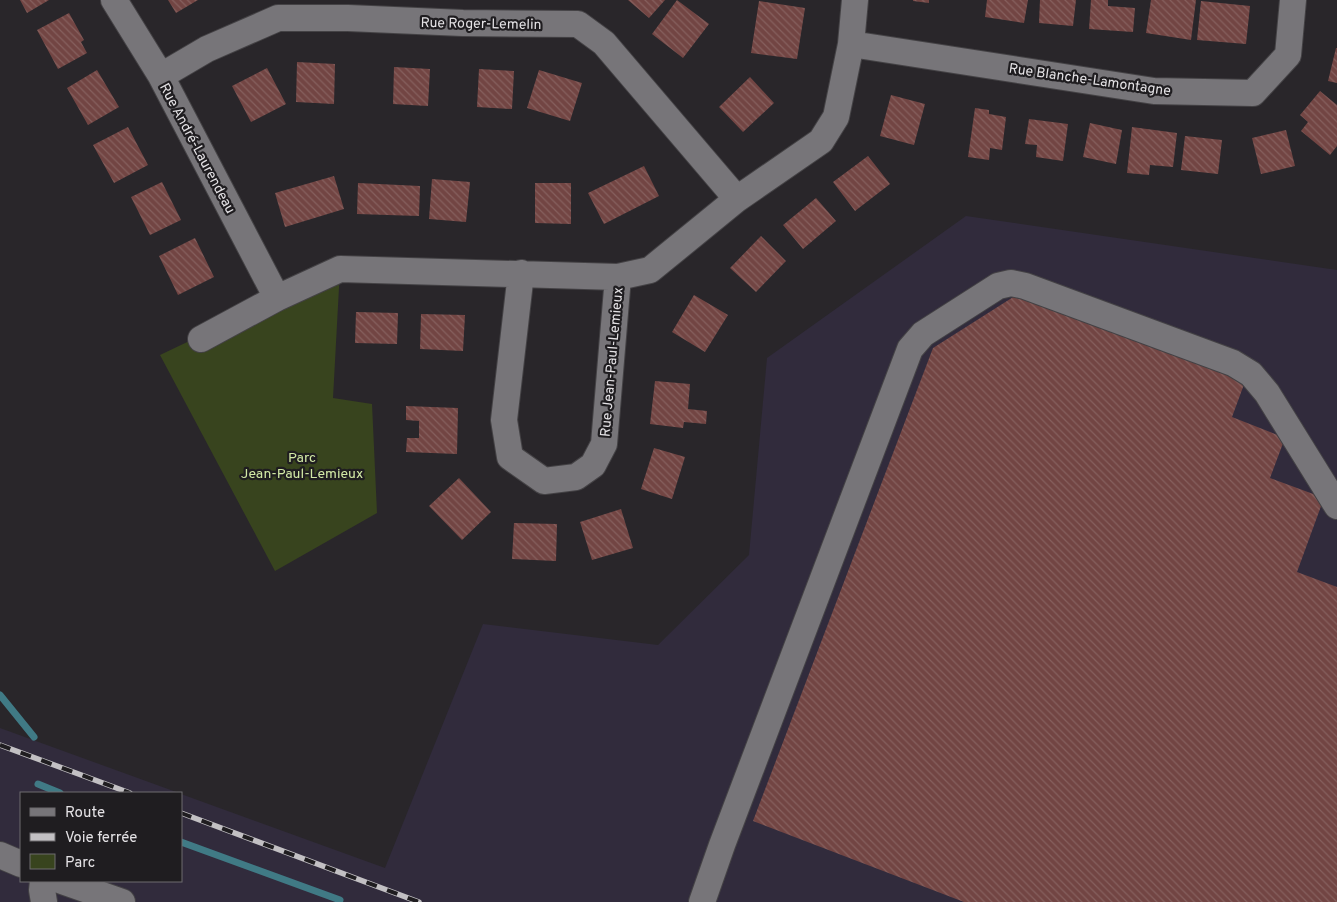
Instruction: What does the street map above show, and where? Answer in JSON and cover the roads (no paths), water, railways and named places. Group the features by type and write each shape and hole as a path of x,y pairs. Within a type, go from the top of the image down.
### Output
{"street":[{"name":"Rue André-Laurendeau","path":"114,0 161,76 277,298"},
{"name":"Rue Jean-Paul-Lemieux","path":"201,339 277,298 340,269 618,277 650,270 737,199 821,141 836,117 851,44 855,0"},
{"name":"Rue Blanche-Lamontagne","path":"851,44 1154,91 1253,93 1288,55 1293,0"},
{"name":"Rue Roger-Lemelin","path":"161,76 207,49 278,18 578,24 604,43 737,199"},
{"name":"Rue Jean-Paul-Lemieux","path":"521,273 504,420 510,457 544,481 576,477 594,465 604,444 618,277"},
{"path":"702,902 722,844 910,349 923,334 998,286 1011,283 1025,286 1233,363 1251,374 1267,393 1337,506"},
{"path":"0,855 20,864"},
{"path":"43,882 44,902"},
{"path":"65,882 122,902"}],"waterway":[{"path":"0,695 34,737"},
{"path":"38,784 58,792"},
{"path":"182,842 340,900"}],"railway":[{"path":"0,745 127,792"},
{"path":"182,813 419,902"}],"park label":[{"name":"Parc Jean-Paul-Lemieux","path":"302,466"}]}
